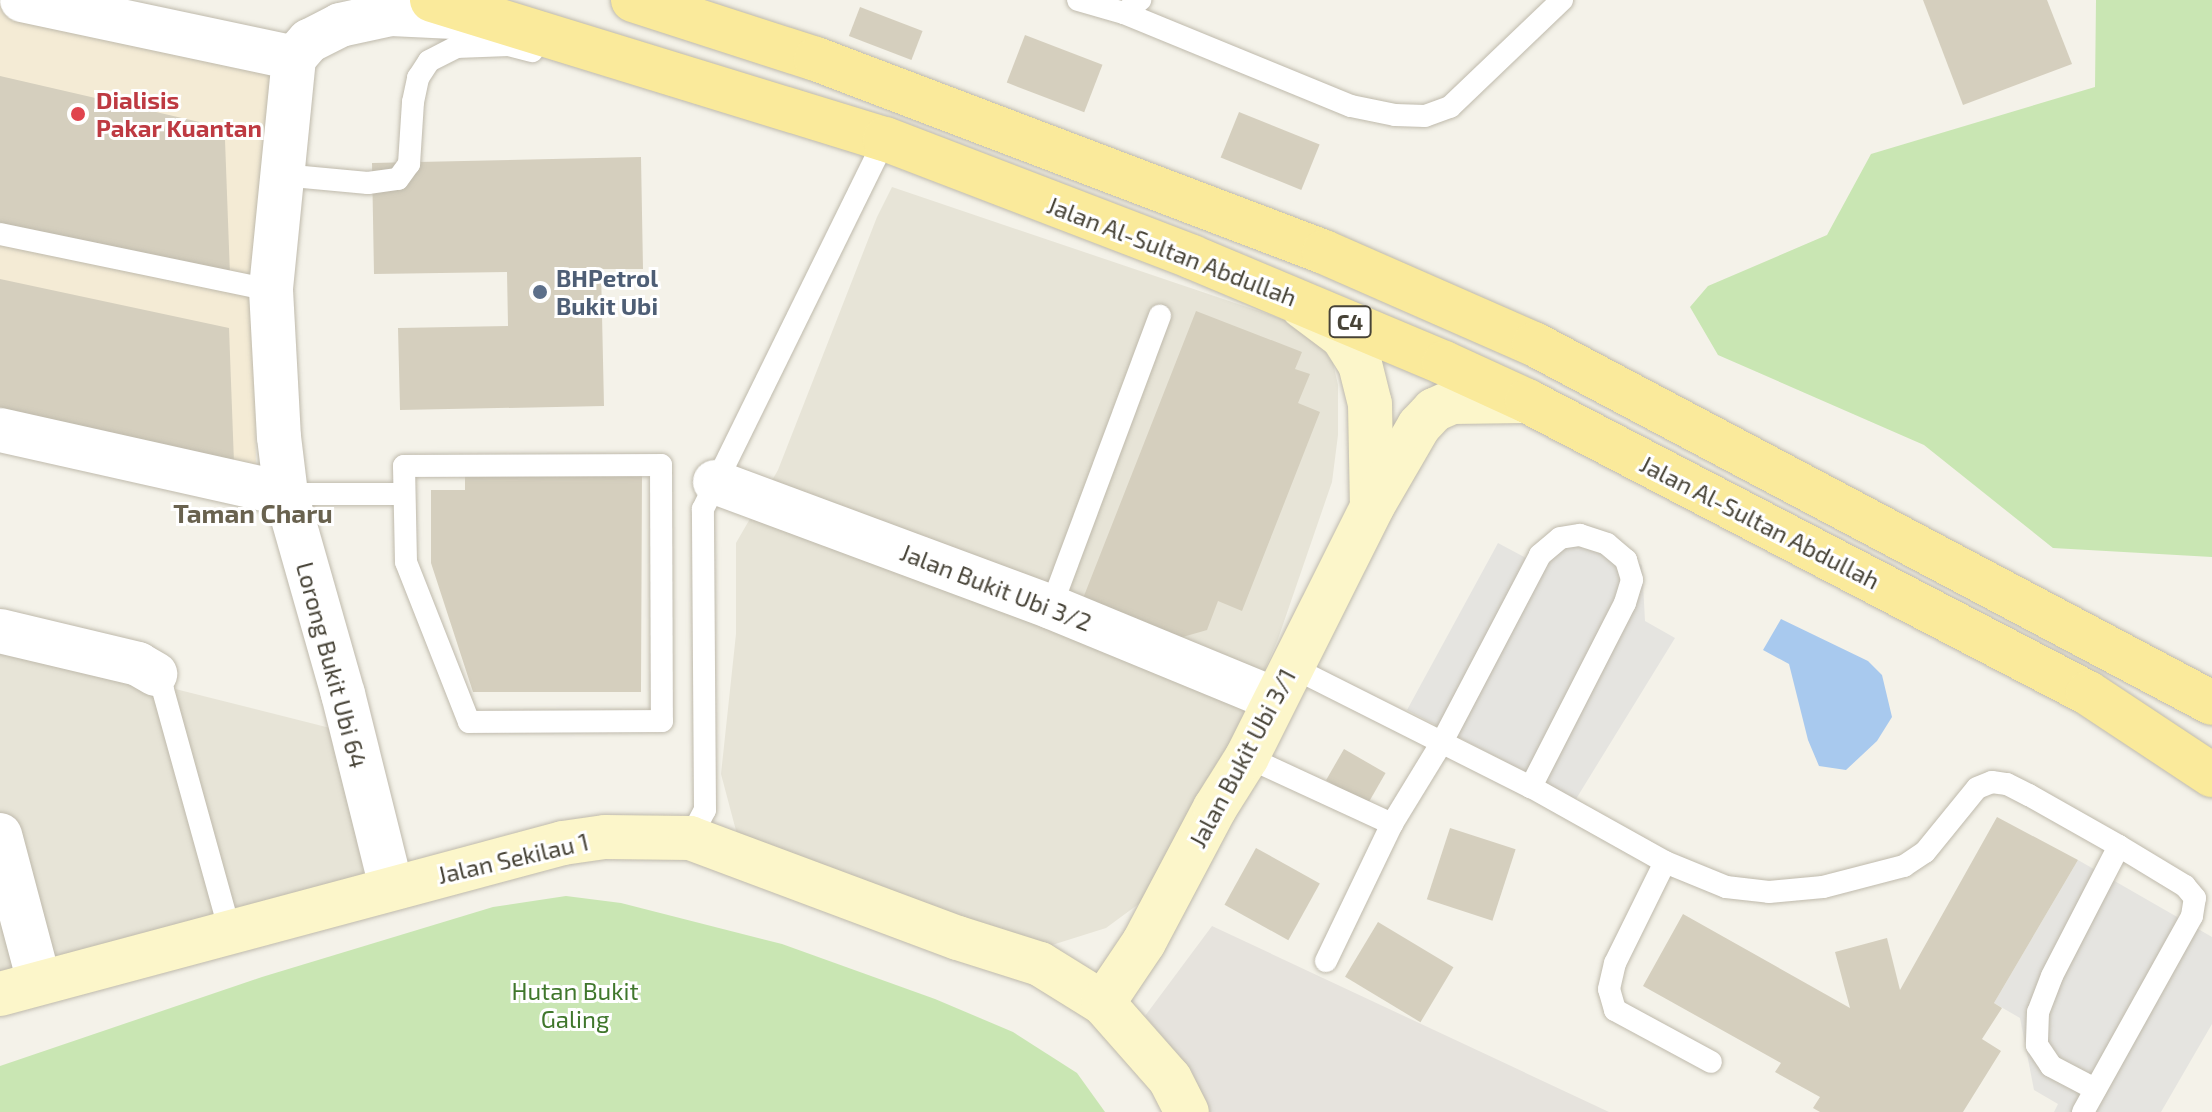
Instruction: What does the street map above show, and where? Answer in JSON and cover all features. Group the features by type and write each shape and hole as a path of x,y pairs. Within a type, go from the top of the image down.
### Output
{"main road":[{"name":"Jalan Al-Sultan Abdullah","path":"432,0 885,139 1290,296 1527,401 2088,693 2212,775"},
{"name":"C4","path":"633,0 816,59 1324,252 1534,344 2102,641 2212,703"},
{"path":"2102,641 2212,688"},
{"path":"2088,693 2212,761"}],"street":[{"path":"22,0 294,58 309,41 340,25 391,14 490,19"},
{"name":"Lorong Bukit Ubi 64","path":"294,58 271,290 274,379 286,494 343,694 391,887"},
{"path":"1290,296 1343,337 1360,364 1370,404 1372,507"},
{"name":"Jalan Bukit Ubi 3/1","path":"1103,1003 1144,942 1215,808 1247,757 1372,507 1419,426 1434,410 1452,402 1527,401"},
{"path":"0,430 286,494"},
{"name":"Jalan Bukit Ubi 3/2","path":"715,482 1051,607 1282,683"},
{"path":"0,631 138,664 155,674"},
{"path":"0,835 20,988"},
{"name":"Jalan Sekilau 1","path":"20,988 563,843 605,837 690,838 958,938 1040,964 1103,1003 1170,1079 1187,1112"}],"lane":[{"path":"1078,0 1132,7 1351,106 1395,115 1425,116 1450,107 1562,0"},
{"path":"282,175 368,183 398,179 409,164 418,78 429,61 456,47 509,45 640,77 740,95"},
{"path":"690,838 705,810 703,509 885,139"},
{"path":"0,234 271,290"},
{"path":"1051,607 1160,316"},
{"path":"661,465 662,721 469,722 406,562 404,494 404,466 661,465"},
{"path":"286,494 404,494"},
{"path":"1326,961 1392,824 1442,742 1540,555 1560,538 1580,535 1607,544 1626,560 1632,580 1625,603 1531,787"},
{"path":"155,674 163,690 230,931"},
{"path":"1282,683 1442,742 1531,787 1665,862 1726,887 1769,892 1823,887 1904,866 1925,852 1977,788 1992,782 2007,784 2185,886 2195,898 2192,916 2083,1112"},
{"path":"1247,757 1392,824"},
{"path":"2095,1089 2051,1066 2037,1045 2038,1012 2052,976 2119,846"},
{"path":"1665,862 1615,963 1609,989 1615,1010 1711,1062"}],"shaded area":[{"path":"0,0 110,0 282,38 254,276 256,475 0,423"},
{"path":"892,187 1285,320 1319,343 1333,363 1338,385 1338,435 1332,482 1278,639 1196,827 1144,900 1106,928 1052,945 1020,947 739,842 721,774 736,634 736,543 778,470 877,217"},
{"path":"1570,527 1642,565 1645,621 1675,638 1576,799 1407,710 1498,543 1528,559"},
{"path":"0,645 346,732 365,887 0,973"},
{"path":"2078,860 2212,937 2212,1024 2161,1112 2054,1112 2058,1104 2034,1090 2020,1018 1994,1003"},
{"path":"1212,926 1609,1112 1210,1112 1191,1070 1145,1016"}],"green space":[{"path":"2096,0 2212,0 2212,557 2053,548 1924,445 1718,355 1690,307 1708,286 1827,235 1871,154 2095,87"},
{"name":"Hutan Bukit Galing","path":"566,896 621,903 782,944 935,999 1013,1032 1077,1073 1105,1112 0,1112 0,1066 262,977 493,907"}],"water":[{"path":"1781,619 1868,661 1882,675 1892,717 1877,741 1846,770 1819,766 1808,740 1789,664 1763,650"}],"building":[{"path":"1923,0 2047,0 2072,64 1963,105"},
{"path":"860,7 923,31 911,60 849,36"},
{"path":"1025,35 1102,65 1084,112 1007,83"},
{"path":"0,76 208,124 225,140 230,275 0,225"},
{"path":"1239,112 1320,145 1301,190 1221,157"},
{"path":"641,157 643,269 601,269 604,406 400,410 398,328 508,326 507,272 374,274 372,163"},
{"path":"0,279 229,328 234,463 0,412"},
{"path":"1196,311 1302,352 1295,369 1310,374 1298,403 1320,412 1242,611 1218,601 1207,630 1169,641 1080,606"},
{"path":"642,475 641,692 473,692 431,563 431,490 465,490 465,476"},
{"path":"1344,749 1386,773 1368,804 1326,780"},
{"path":"1997,817 2078,860 1994,1003 2002,1008 1982,1039 2001,1051 1963,1112 1820,1112 1813,1108 1820,1097 1775,1072 1781,1063 1643,986 1683,914 1850,1008 1835,952 1887,938 1900,990"},
{"path":"1450,828 1516,849 1492,921 1427,899"},
{"path":"1256,848 1320,883 1288,940 1224,905"},
{"path":"1378,922 1453,967 1420,1022 1345,977"}],"place":[{"name":"Dialisis Pakar Kuantan","path":"78,114"},
{"name":"BHPetrol Bukit Ubi","path":"540,292"}],"district":[{"name":"Taman Charu","path":"253,513"}]}
